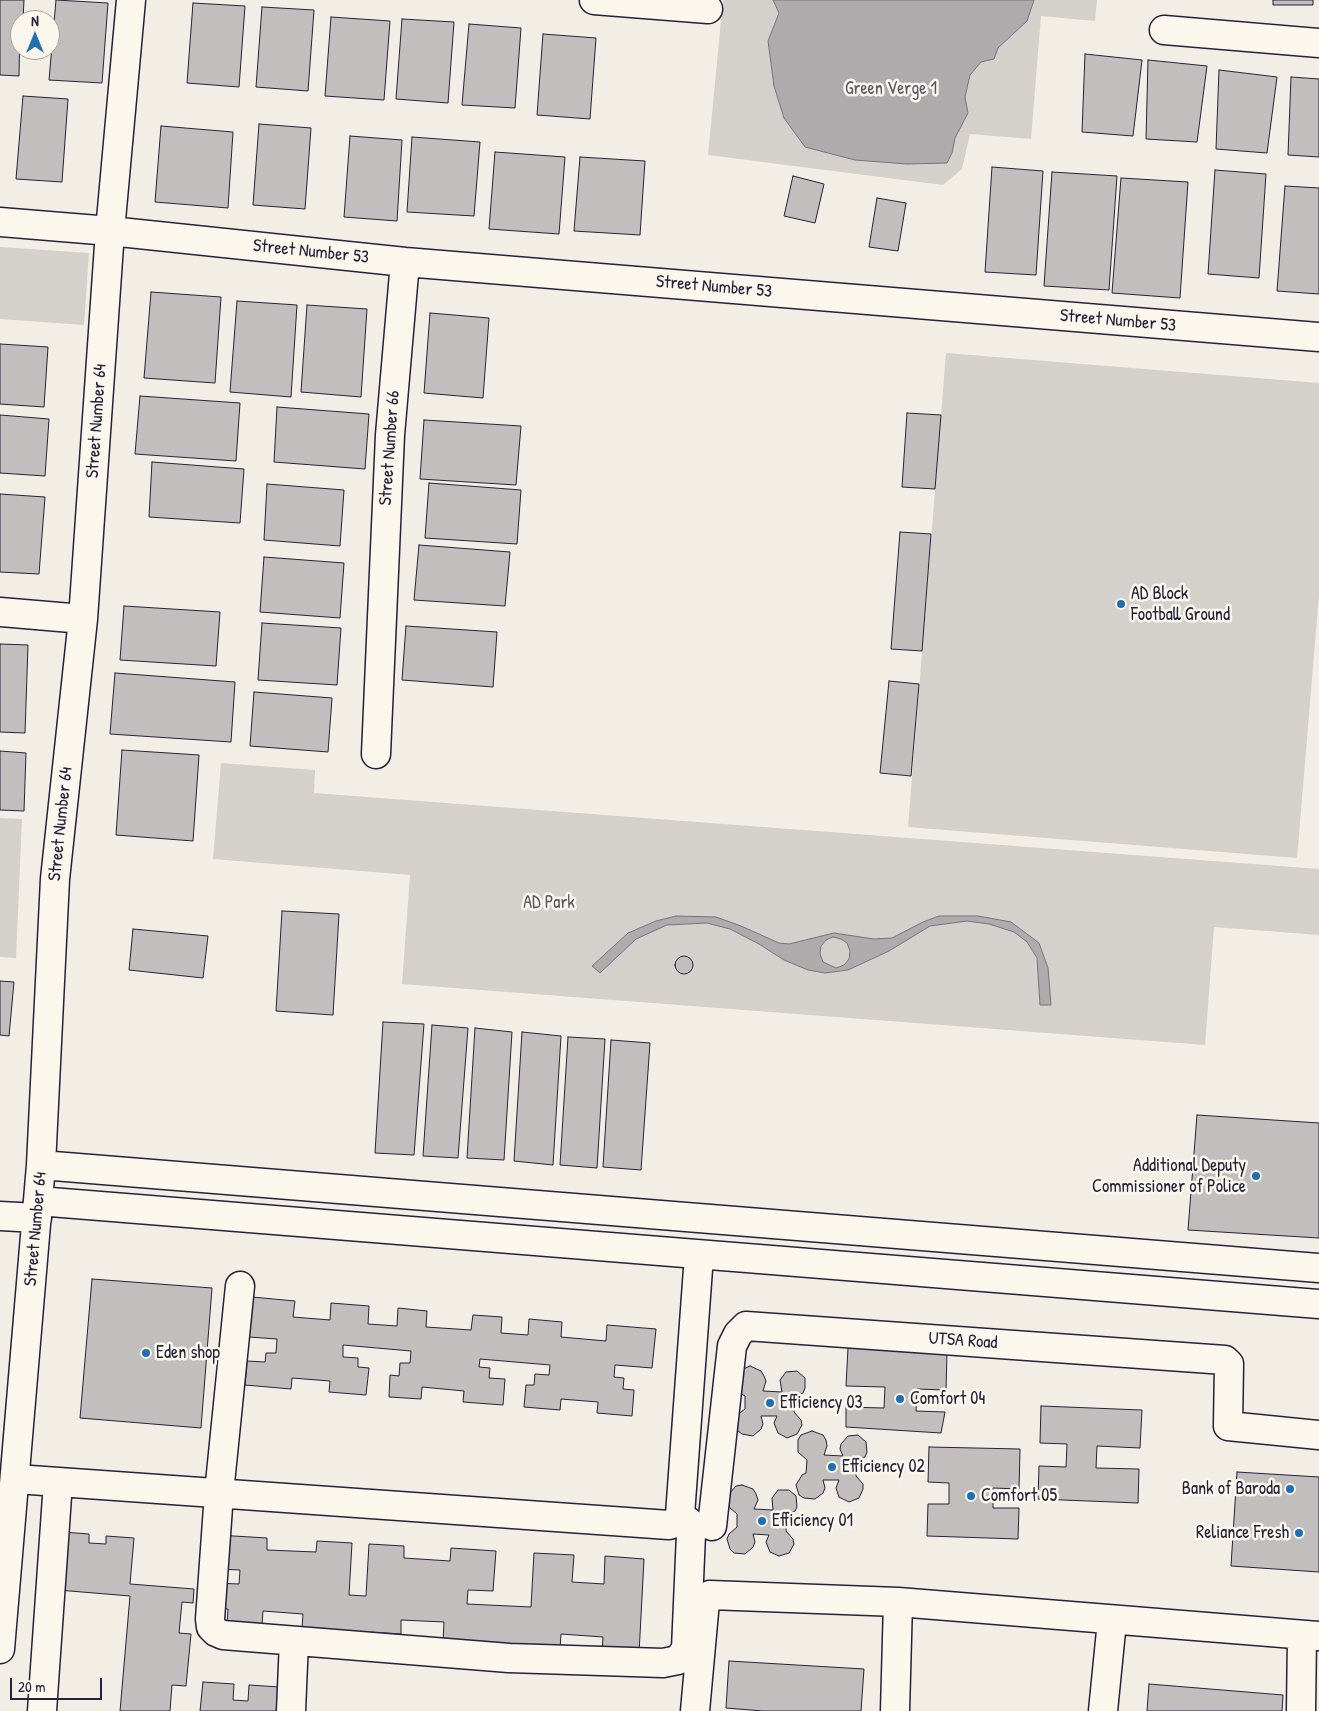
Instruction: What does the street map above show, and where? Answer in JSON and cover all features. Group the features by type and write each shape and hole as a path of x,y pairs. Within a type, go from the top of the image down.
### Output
{"street":[{"name":"Street Number 64","path":"0,1649 10,1490 38,1210 55,880 83,618 110,231 131,0"},
{"path":"594,0 708,9"},
{"path":"1164,30 1319,43"},
{"name":"Street Number 53","path":"0,222 110,231 405,262 1319,338"},
{"name":"Street Number 66","path":"376,754 390,435 405,262"},
{"path":"0,612 83,618"},
{"path":"41,1164 1319,1268"},
{"path":"0,1216 38,1210 699,1255 1319,1304"},
{"path":"10,1490 58,1482 668,1525 675,1523 680,1515 699,1255"},
{"path":"240,1286 219,1493 211,1627 223,1635 509,1658 663,1663 678,1660 686,1650 691,1534 690,1523 680,1515"},
{"name":"UTSA Road","path":"712,1526 732,1346 738,1334 746,1326 1225,1360 1229,1364 1228,1426 1319,1435"},
{"path":"42,1711 58,1482"},
{"path":"695,1711 705,1601 710,1594 898,1602 1310,1636 1310,1672 1301,1711"},
{"path":"895,1711 898,1602"},
{"path":"1103,1711 1112,1621"},
{"path":"291,1711 294,1641"}],"green space":[{"name":"Green Verge 1","path":"723,0 1097,0 1095,21 1041,16 1031,139 970,134 962,169 943,185 708,155"},
{"path":"0,247 89,253 84,325 0,319"},
{"name":"AD Block Football Ground","path":"946,353 1319,383 1319,595 1297,858 908,827"},
{"name":"AD Park","path":"221,763 315,770 314,793 1319,869 1319,935 1214,927 1205,1045 402,984 410,875 213,859"},
{"path":"0,818 22,819 16,958 0,957"}],"shaded area":[{"name":"Green Verge 1","path":"773,0 1034,0 1027,21 998,48 994,59 981,62 970,75 965,97 968,113 955,138 952,153 947,163 907,164 855,160 805,147 784,118 774,86 768,41 779,13"},
{"path":"676,916 716,917 779,943 789,944 834,933 874,939 892,938 939,916 978,916 1011,922 1039,943 1048,968 1051,1005 1040,1005 1037,958 1027,942 1014,932 989,924 967,921 930,926 889,951 848,970 825,973 808,970 784,960 730,929 707,923 667,925 636,939 600,973 592,966 628,933 656,921","holes":["833,937 847,943 850,951 849,959 844,965 836,968 823,962 820,954 821,946 826,940"]}],"building":[{"path":"0,0 24,0 24,10 10,10 10,60 19,60 19,76 0,75"},
{"path":"56,0 108,3 102,83 49,80 51,60 60,60 60,10 55,10"},
{"path":"1273,0 1313,0 1313,5 1273,5"},
{"path":"193,3 245,6 239,87 187,83"},
{"path":"262,7 314,10 308,91 256,87"},
{"path":"331,17 390,21 384,100 325,96"},
{"path":"402,19 454,22 448,103 396,99"},
{"path":"469,24 521,28 515,108 462,105"},
{"path":"543,34 596,38 590,119 537,115"},
{"path":"1085,54 1142,60 1133,136 1082,132"},
{"path":"1148,60 1207,66 1197,142 1146,139"},
{"path":"1219,70 1277,77 1267,153 1216,149"},
{"path":"1291,77 1319,79 1319,157 1288,155"},
{"path":"23,96 68,99 62,182 16,179"},
{"path":"259,124 311,128 305,209 253,205"},
{"path":"161,126 233,132 228,208 155,202"},
{"path":"350,136 402,140 397,221 344,217"},
{"path":"412,137 480,142 474,216 407,212"},
{"path":"495,152 565,157 559,234 489,229"},
{"path":"580,157 645,161 640,235 574,231"},
{"path":"992,167 1043,171 1036,275 985,272"},
{"path":"1215,170 1266,174 1259,278 1208,274"},
{"path":"1052,172 1117,176 1109,290 1044,286"},
{"path":"793,176 824,184 815,223 784,216"},
{"path":"1121,178 1188,182 1180,298 1112,293"},
{"path":"1285,186 1319,188 1319,294 1277,291"},
{"path":"877,198 906,203 898,251 869,247"},
{"path":"151,292 221,297 215,383 144,378"},
{"path":"237,301 297,305 291,397 230,392"},
{"path":"307,305 367,309 361,397 301,392"},
{"path":"430,313 489,318 483,398 424,393"},
{"path":"0,344 48,347 44,407 0,404"},
{"path":"140,396 240,403 236,461 135,454"},
{"path":"277,407 369,414 365,469 274,462"},
{"path":"907,413 941,415 935,489 902,487"},
{"path":"0,415 49,419 45,476 0,473"},
{"path":"424,420 521,426 516,485 420,479"},
{"path":"152,462 244,469 240,523 149,517"},
{"path":"429,483 521,490 517,544 425,538"},
{"path":"267,484 344,490 340,546 264,540"},
{"path":"0,494 45,497 39,574 0,572"},
{"path":"900,532 931,534 922,651 891,649"},
{"path":"419,545 510,552 505,606 414,600"},
{"path":"264,557 344,563 340,618 260,612"},
{"path":"124,606 220,612 216,666 120,660"},
{"path":"262,623 341,628 337,685 258,680"},
{"path":"406,626 497,632 493,687 402,680"},
{"path":"0,644 28,645 25,733 0,732"},
{"path":"115,673 235,682 231,742 110,734"},
{"path":"889,681 919,684 911,776 880,773"},
{"path":"254,692 332,698 328,752 250,746"},
{"path":"122,750 199,755 193,841 116,835"},
{"path":"0,751 26,753 24,811 0,810"},
{"path":"282,911 339,914 333,1015 276,1011"},
{"path":"133,929 208,936 203,978 129,970"},
{"path":"684,956 690,959 693,965 690,971 684,974 678,971 675,965 678,959"},
{"path":"0,981 14,982 9,1036 0,1035"},
{"path":"383,1022 424,1024 414,1155 375,1153"},
{"path":"432,1025 468,1028 458,1158 423,1156"},
{"path":"475,1028 512,1032 504,1160 467,1158"},
{"path":"522,1032 561,1036 553,1165 514,1161"},
{"path":"568,1037 605,1039 597,1168 560,1165"},
{"path":"611,1040 650,1043 641,1170 603,1167"},
{"name":"Additional Deputy Commissioner of Police","path":"1197,1115 1319,1123 1319,1238 1188,1230"},
{"name":"Eden shop","path":"92,1279 212,1288 201,1428 80,1418"},
{"path":"252,1297 295,1301 293,1317 330,1320 331,1303 369,1306 368,1324 397,1326 398,1308 427,1311 426,1327 471,1330 473,1315 502,1317 501,1333 528,1335 529,1319 562,1322 561,1337 606,1341 607,1325 656,1329 652,1368 615,1365 614,1377 624,1378 623,1389 634,1390 632,1416 597,1413 598,1402 561,1399 560,1410 524,1407 526,1385 534,1385 535,1374 549,1375 550,1365 480,1359 479,1367 490,1368 489,1378 505,1379 503,1405 463,1402 464,1391 422,1387 421,1399 389,1397 390,1375 399,1376 400,1363 410,1363 411,1351 343,1345 343,1357 358,1358 358,1367 369,1368 366,1395 329,1392 330,1381 292,1378 291,1389 245,1385 247,1361 265,1362 266,1353 276,1353 277,1339 249,1337"},
{"name":"Comfort 04","path":"848,1348 947,1352 946,1390 917,1389 916,1411 945,1412 941,1433 846,1427 846,1407 884,1408 885,1387 846,1386"},
{"name":"Efficiency 03","path":"750,1366 761,1371 764,1376 766,1381 763,1391 782,1392 780,1380 786,1372 797,1371 805,1378 803,1393 795,1397 794,1412 801,1420 802,1425 797,1434 787,1438 778,1433 774,1423 777,1416 761,1416 763,1424 761,1429 753,1436 742,1434 738,1431 735,1426 737,1415 745,1409 745,1396 740,1393 739,1371"},
{"path":"1041,1406 1142,1410 1140,1448 1097,1446 1096,1468 1139,1469 1138,1503 1038,1499 1039,1466 1066,1467 1067,1444 1040,1443"},
{"name":"Efficiency 02","path":"812,1431 823,1435 826,1440 827,1446 824,1455 843,1456 840,1449 841,1444 848,1436 858,1435 866,1442 867,1452 865,1457 857,1461 856,1476 863,1484 859,1498 849,1502 839,1497 836,1488 839,1480 823,1480 825,1488 823,1493 815,1499 804,1498 799,1495 796,1485 802,1475 806,1473 807,1460 798,1452 798,1440 801,1435"},
{"name":"Comfort 05","path":"929,1447 1020,1449 1019,1489 993,1488 993,1508 1019,1508 1018,1539 927,1536 928,1504 949,1504 949,1483 928,1482"},
{"path":"1237,1472 1319,1477 1319,1572 1231,1566"},
{"name":"Efficiency 01","path":"742,1485 753,1489 756,1494 758,1500 754,1509 773,1510 772,1498 778,1490 789,1490 796,1496 797,1507 795,1511 787,1515 786,1531 793,1539 794,1544 789,1553 779,1556 770,1552 766,1542 769,1535 753,1534 755,1542 753,1547 745,1554 734,1553 730,1549 727,1539 729,1534 737,1527 737,1514 729,1507 728,1495 736,1486"},
{"path":"63,1532 89,1534 89,1543 106,1544 106,1536 134,1538 130,1584 194,1589 193,1603 182,1602 179,1633 191,1634 186,1686 172,1685 170,1711 120,1711 130,1596 58,1590"},
{"path":"217,1535 267,1538 267,1550 316,1552 317,1541 352,1543 349,1595 366,1596 369,1544 404,1546 404,1558 450,1561 451,1548 496,1551 493,1591 468,1590 467,1604 531,1607 534,1553 574,1555 572,1582 604,1584 605,1556 644,1559 639,1654 602,1652 603,1637 561,1634 560,1649 443,1642 444,1622 401,1620 401,1634 302,1628 303,1614 263,1611 262,1626 227,1624 228,1609 213,1608 215,1583 239,1584 240,1570 215,1569"},
{"path":"729,1661 864,1669 861,1711 763,1711 726,1708"},
{"path":"203,1682 234,1684 233,1700 248,1701 249,1685 280,1687 278,1711 200,1711"},
{"path":"1149,1684 1283,1695 1282,1711 1147,1711"}],"place":[{"name":"AD Block Football Ground","path":"1121,604"},
{"name":"Additional Deputy Commissioner of Police","path":"1256,1176"},
{"name":"Eden shop","path":"146,1353"},
{"name":"Comfort 04","path":"900,1399"},
{"name":"Efficiency 03","path":"770,1403"},
{"name":"Efficiency 02","path":"832,1467"},
{"name":"Bank of Baroda","path":"1290,1489"},
{"name":"Comfort 05","path":"971,1496"},
{"name":"Efficiency 01","path":"762,1521"},
{"name":"Reliance Fresh","path":"1299,1533"}]}
